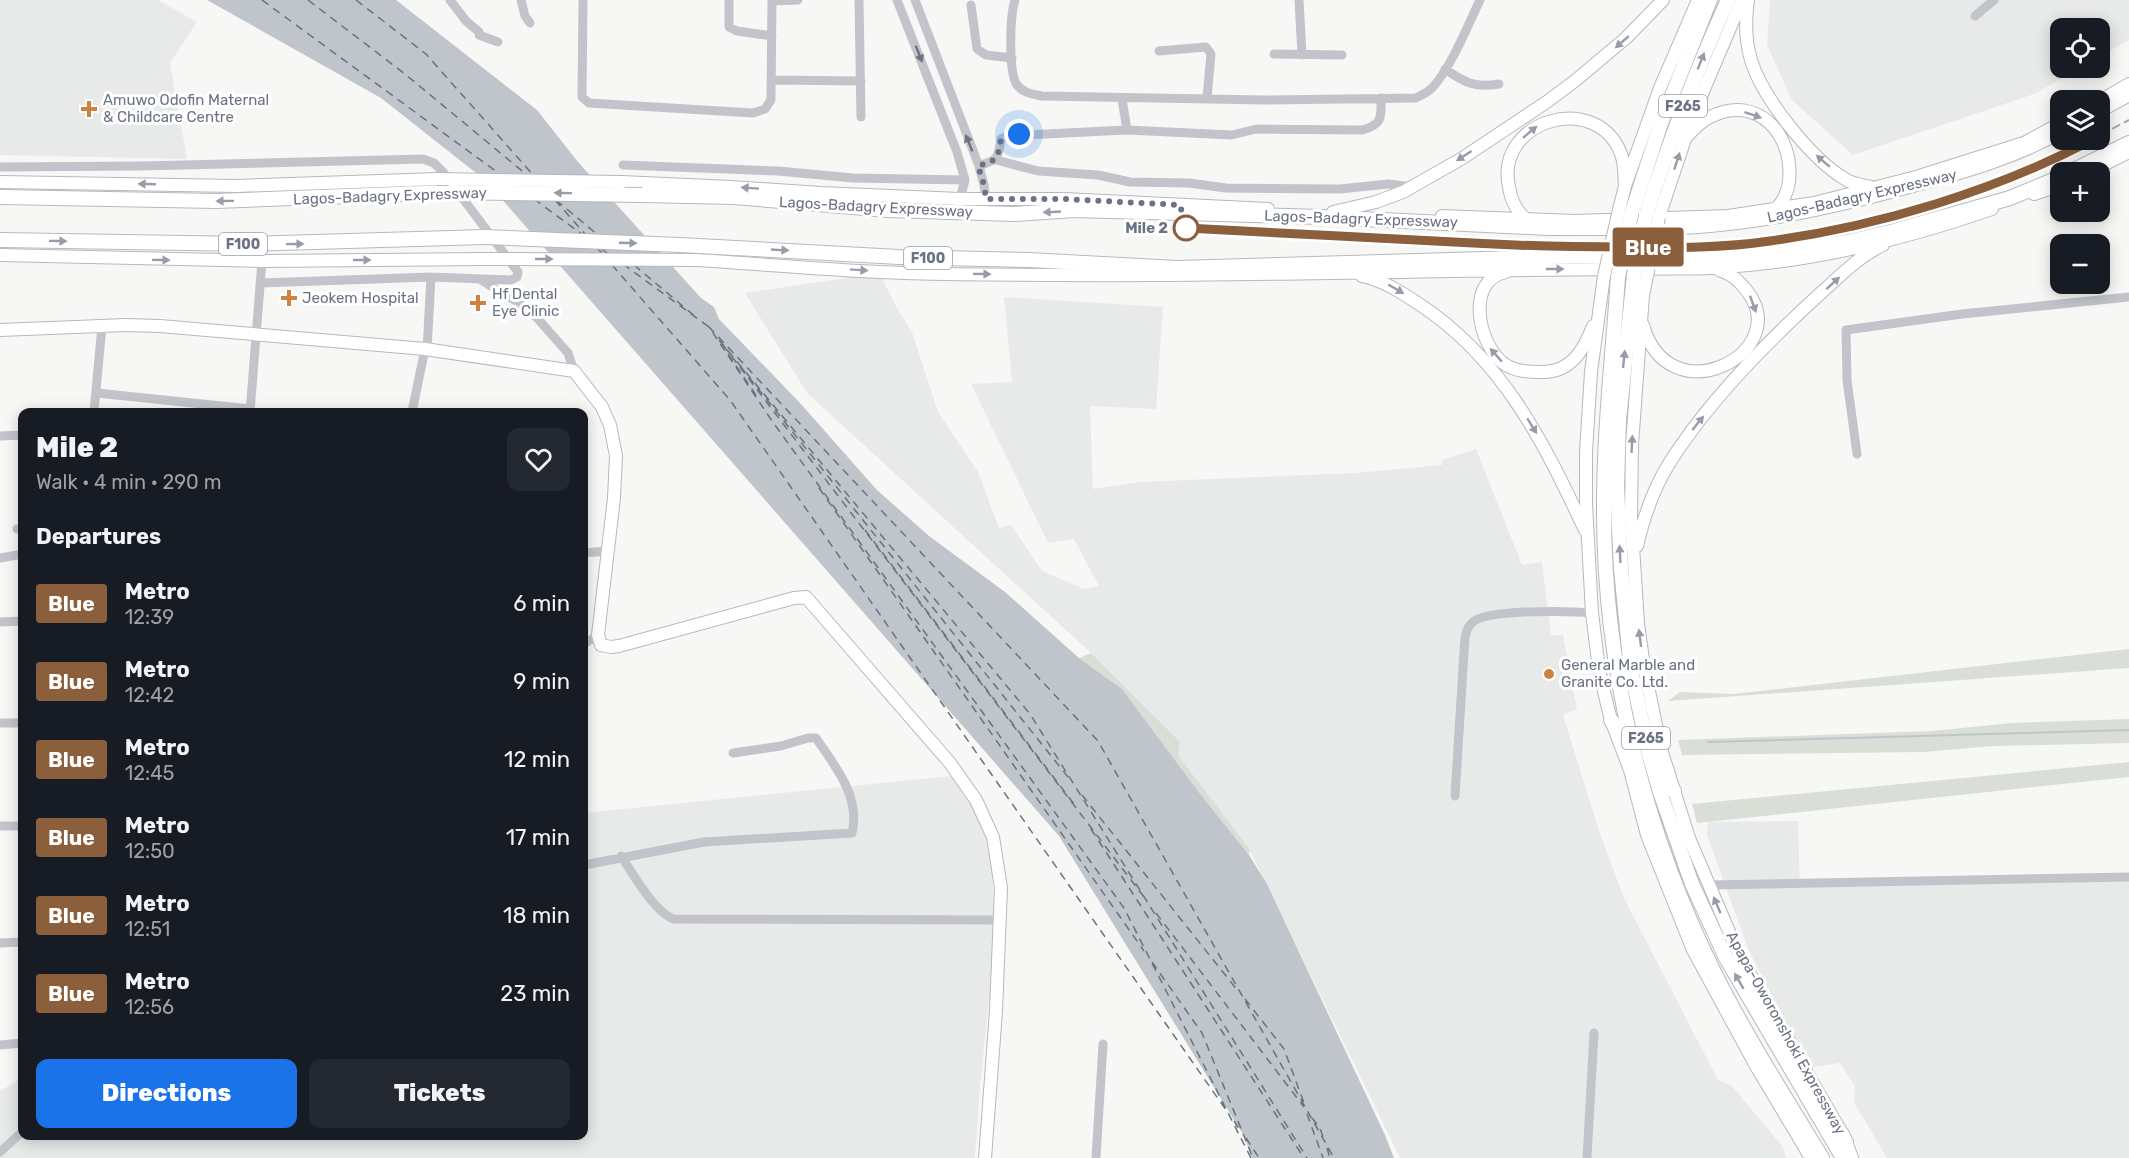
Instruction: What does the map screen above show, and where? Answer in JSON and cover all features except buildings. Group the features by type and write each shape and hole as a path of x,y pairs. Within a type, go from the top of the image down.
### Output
{"highway":[{"name":"Apapa-Oworonshoki Expressway","path":"1710,0 1625,215 1606,436 1604,507 1609,614 1615,661 1627,715 1660,792 1692,884 1726,958 1838,1140 1842,1158"},
{"name":"Apapa-Oworonshoki Expressway","path":"1728,0 1674,129 1640,276 1618,420 1617,487 1621,569 1631,670 1647,764 1676,886 1715,973 1742,1025 1822,1158"},
{"path":"2110,104 2129,94"},
{"name":"Lagos-Badagry Expressway","path":"0,196 216,201 451,192 642,195 734,197 888,210 1014,214 1074,210 1322,217 1548,228 1677,228 1797,214 1884,194 2005,158 2050,137"},
{"path":"2090,162 2129,143"},
{"name":"F100","path":"0,240 249,244 485,237 1177,268 1586,256 1722,260 1804,249 1894,231 2010,198 2050,182"},
{"path":"1624,739 1627,715"},
{"path":"1611,720 1624,739 1674,791"},
{"path":"1838,1140 1850,1158"}],"main road":[{"path":"1333,212 1383,199 1415,187 1496,136 1576,80 1626,38 1662,0"},
{"name":"Apapa-Oworonshoki Expressway","path":"1698,0 1670,61 1625,186 1625,215 1604,276 1592,372 1586,452 1592,613 1599,669 1611,720 1647,764 1674,791 1689,838 1708,885 1751,976 1838,1140 1857,1158"},
{"name":"Apapa-Oworonshoki Expressway","path":"1653,216 1720,47 1742,0"},
{"path":"1748,0 1746,39 1752,62 1763,86 1799,136 1816,155 1846,180 1873,187"},
{"path":"2110,95 2129,84"},
{"path":"1684,139 1700,123 1726,111 1756,114 1768,121 1779,131 1784,141 1791,169 1788,186 1775,209"},
{"path":"1526,219 1517,210 1510,196 1507,181 1508,165 1513,150 1525,135 1538,125 1556,119 1574,119 1590,122 1600,128 1611,138 1620,153 1624,167 1625,186"},
{"name":"Lagos-Badagry Expressway","path":"0,182 236,186 437,179 622,182 960,199 1064,199 1575,221 1728,216 1814,203 1916,177 2024,143 2050,129"},
{"path":"2109,162 2129,152"},
{"path":"0,255 262,261 696,260 902,273 1218,275 1712,268 1823,254 1911,234 1948,225 2050,189"},
{"path":"1635,571 1636,548 1646,510 1669,464 1702,418 1766,346 1860,258 1881,246 1911,234"},
{"path":"1641,319 1652,347 1660,358 1676,368 1694,372 1709,372 1729,364 1754,339 1758,322 1755,300 1731,273 1712,268"},
{"path":"1516,270 1501,273 1488,283 1480,302 1482,333 1490,348 1504,364 1523,372 1552,372 1566,366 1587,344 1599,311"},
{"path":"1340,272 1388,284 1433,313 1467,343 1506,385 1538,436 1588,535"},
{"name":"Apapa-Oworonshoki Expressway","path":"1640,276 1641,319 1631,478 1631,516 1638,623 1644,667 1647,835 1693,950 1750,1057 1811,1158"},
{"path":"0,330 160,326 426,350 574,371 602,407 614,440 616,469 598,635 601,645 619,646 794,598 806,597 950,763 976,800 993,837 1001,888 983,1157"}],"street":[{"path":"450,0 466,21 479,32 479,35 498,42"},
{"path":"521,0 525,16 530,23"},
{"path":"583,0 582,97 589,103 753,113 765,109 771,100 772,1 798,0"},
{"path":"729,0 729,27 737,31 772,36"},
{"path":"859,0 861,117"},
{"path":"897,0 957,152 965,180 960,199"},
{"path":"915,0 978,166 986,199"},
{"path":"1016,0 1013,10 1013,78 1017,86 1025,92 1042,96 1122,99 1264,100 1416,98 1434,86 1480,0"},
{"path":"1299,0 1302,55"},
{"path":"1975,16 1994,0"},
{"path":"971,5 977,49 986,55 1012,58"},
{"path":"1159,51 1206,47 1210,50 1208,98"},
{"path":"1274,54 1342,55"},
{"path":"1445,69 1477,87 1499,84"},
{"path":"771,80 861,81"},
{"path":"996,160 999,156 1001,139 1007,135 1127,130 1232,135 1256,129 1362,130 1375,126 1380,120 1381,98"},
{"path":"1122,99 1127,130"},
{"path":"0,167 423,159 434,163 443,172 518,272 514,279 431,277 260,283"},
{"path":"978,166 996,160 1038,171 1098,175 1130,182 1189,183 1226,188 1340,189 1388,184 1415,187"},
{"path":"623,165 778,171 853,178 965,180"},
{"path":"250,408 262,261"},
{"path":"413,408 426,350 431,277"},
{"path":"479,279 521,304 538,320 568,353 574,371"},
{"path":"1857,453 1847,380 1846,330 1962,314 2129,297"},
{"path":"95,408 102,326"},
{"path":"97,393 224,408"},
{"path":"0,436 18,435"},
{"path":"588,553 608,551"},
{"path":"0,558 17,555"},
{"path":"1455,796 1465,635 1469,626 1481,617 1518,613 1554,611 1592,613"},
{"path":"0,622 18,621"},
{"path":"588,641 598,635"},
{"path":"0,723 18,723"},
{"path":"588,864 704,842 852,832 852,798 816,738 733,753"},
{"path":"0,826 18,826"},
{"path":"621,856 657,906 666,916 673,919 1000,920"},
{"path":"1708,885 2129,877"},
{"path":"0,943 18,942"},
{"path":"1587,1158 1594,1034"},
{"path":"0,1045 18,1043"},
{"path":"1096,1158 1103,1044"},
{"path":"0,1152 18,1136"}],"shaded area":[{"name":"Amuwo Odofin Maternal & Childcare Centre","path":"0,0 158,0 197,22 170,63 187,159 0,155"},
{"path":"207,0 396,0 537,110 578,162 701,298 714,307 719,319 800,403 877,490 929,536 1005,592 1079,658 1122,689 1249,855 1267,884 1394,1158 1252,1158 1244,1136 1059,836 485,180 381,98"},
{"path":"1770,0 2129,0 2129,40 2110,50 2110,18 2050,18 2050,78 2062,78 2034,94 1853,155 1792,100 1767,45"},
{"path":"879,273 912,332 938,412 978,472 999,528 1011,525 1042,571 1084,589 1099,586 1074,539 1048,543 971,384 1012,382 1004,297 1163,307 1156,409 1090,406 1093,489 1140,482 1356,473 1442,465 1442,460 1476,449 1522,565 1542,562 1551,635 1563,635 1577,709 1563,715 1599,831 1624,898 1718,1080 1732,1086 1783,1147 1786,1158 1400,1158 1250,851 1178,755 1180,742 1091,653 807,393 745,293"},
{"path":"2129,649 2129,668 1668,701 1680,692 1733,694"},
{"path":"1091,653 1180,742 1178,755 1250,850 1249,855 1122,689 1079,658"},
{"path":"2129,719 2129,743 1993,746 1923,752 1682,755 1678,740 1931,731 2012,723"},
{"path":"2129,762 2129,777 1697,823 1692,804"},
{"path":"951,776 972,806 987,841 992,871 996,935 975,1158 0,1158 0,1091 18,1080 18,1140 588,1140 588,813"},
{"path":"1798,821 1800,887 2129,880 2129,1158 1887,1158 1854,1102 1855,1086 1840,1063 1809,1068 1749,951 1707,835 1708,822"}],"waterway":[{"path":"1708,742 2129,730"}],"ferry route":[{"path":"262,0 501,175"},
{"path":"308,0 405,74 527,175"},
{"path":"356,0 426,54 534,176"},
{"path":"534,199 583,235"},
{"path":"555,200 585,234"},
{"path":"556,200 598,235"},
{"path":"596,247 603,254"},
{"path":"601,249 610,255"},
{"path":"623,264 709,327"},
{"path":"612,265 730,400 1226,1110"},
{"path":"634,265 697,318"},
{"path":"1251,1158 1124,908 772,421 709,327 1098,741 1334,1158"},
{"path":"719,340 1030,714 1307,1158"},
{"path":"723,345 1144,897"},
{"path":"728,354 758,398"},
{"path":"740,366 1072,782"},
{"path":"819,488 1144,951"},
{"path":"865,530 1077,808"},
{"path":"1082,795 1238,991"},
{"path":"1091,829 1304,1158"},
{"path":"1156,913 1304,1107"},
{"path":"1152,962 1202,1033 1253,1158"},
{"path":"1245,999 1284,1049 1304,1103"},
{"path":"1307,1114 1323,1158"},
{"path":"1312,1118 1320,1128 1323,1137"},
{"path":"1234,1121 1241,1132"},
{"path":"1246,1138 1259,1158"},
{"path":"1327,1148 1330,1158"}],"railway":[{"path":"2110,130 2129,120"},
{"path":"1186,228 1555,246 1684,247 1753,243 1812,234 1895,216 1976,191 2016,176 2073,150"}],"metro line":[{"name":"Blue","path":"1186,228 1549,247 1696,248 1770,241 1844,228 1922,208 2001,181 2072,150"}],"place":[{"name":"Amuwo Odofin Maternal & Childcare Centre","path":"89,109"},
{"name":"Mile 2","path":"1186,228"},
{"name":"Jeokem Hospital","path":"289,298"},
{"name":"Hf Dental Eye Clinic","path":"478,303"},
{"name":"General Marble and Granite Co. Ltd.","path":"1549,674"}],"route":[{"path":"1019,134 1007,135 1001,139 999,156 996,160 978,166 986,199 1064,199 1180,205 1186,228"}]}
